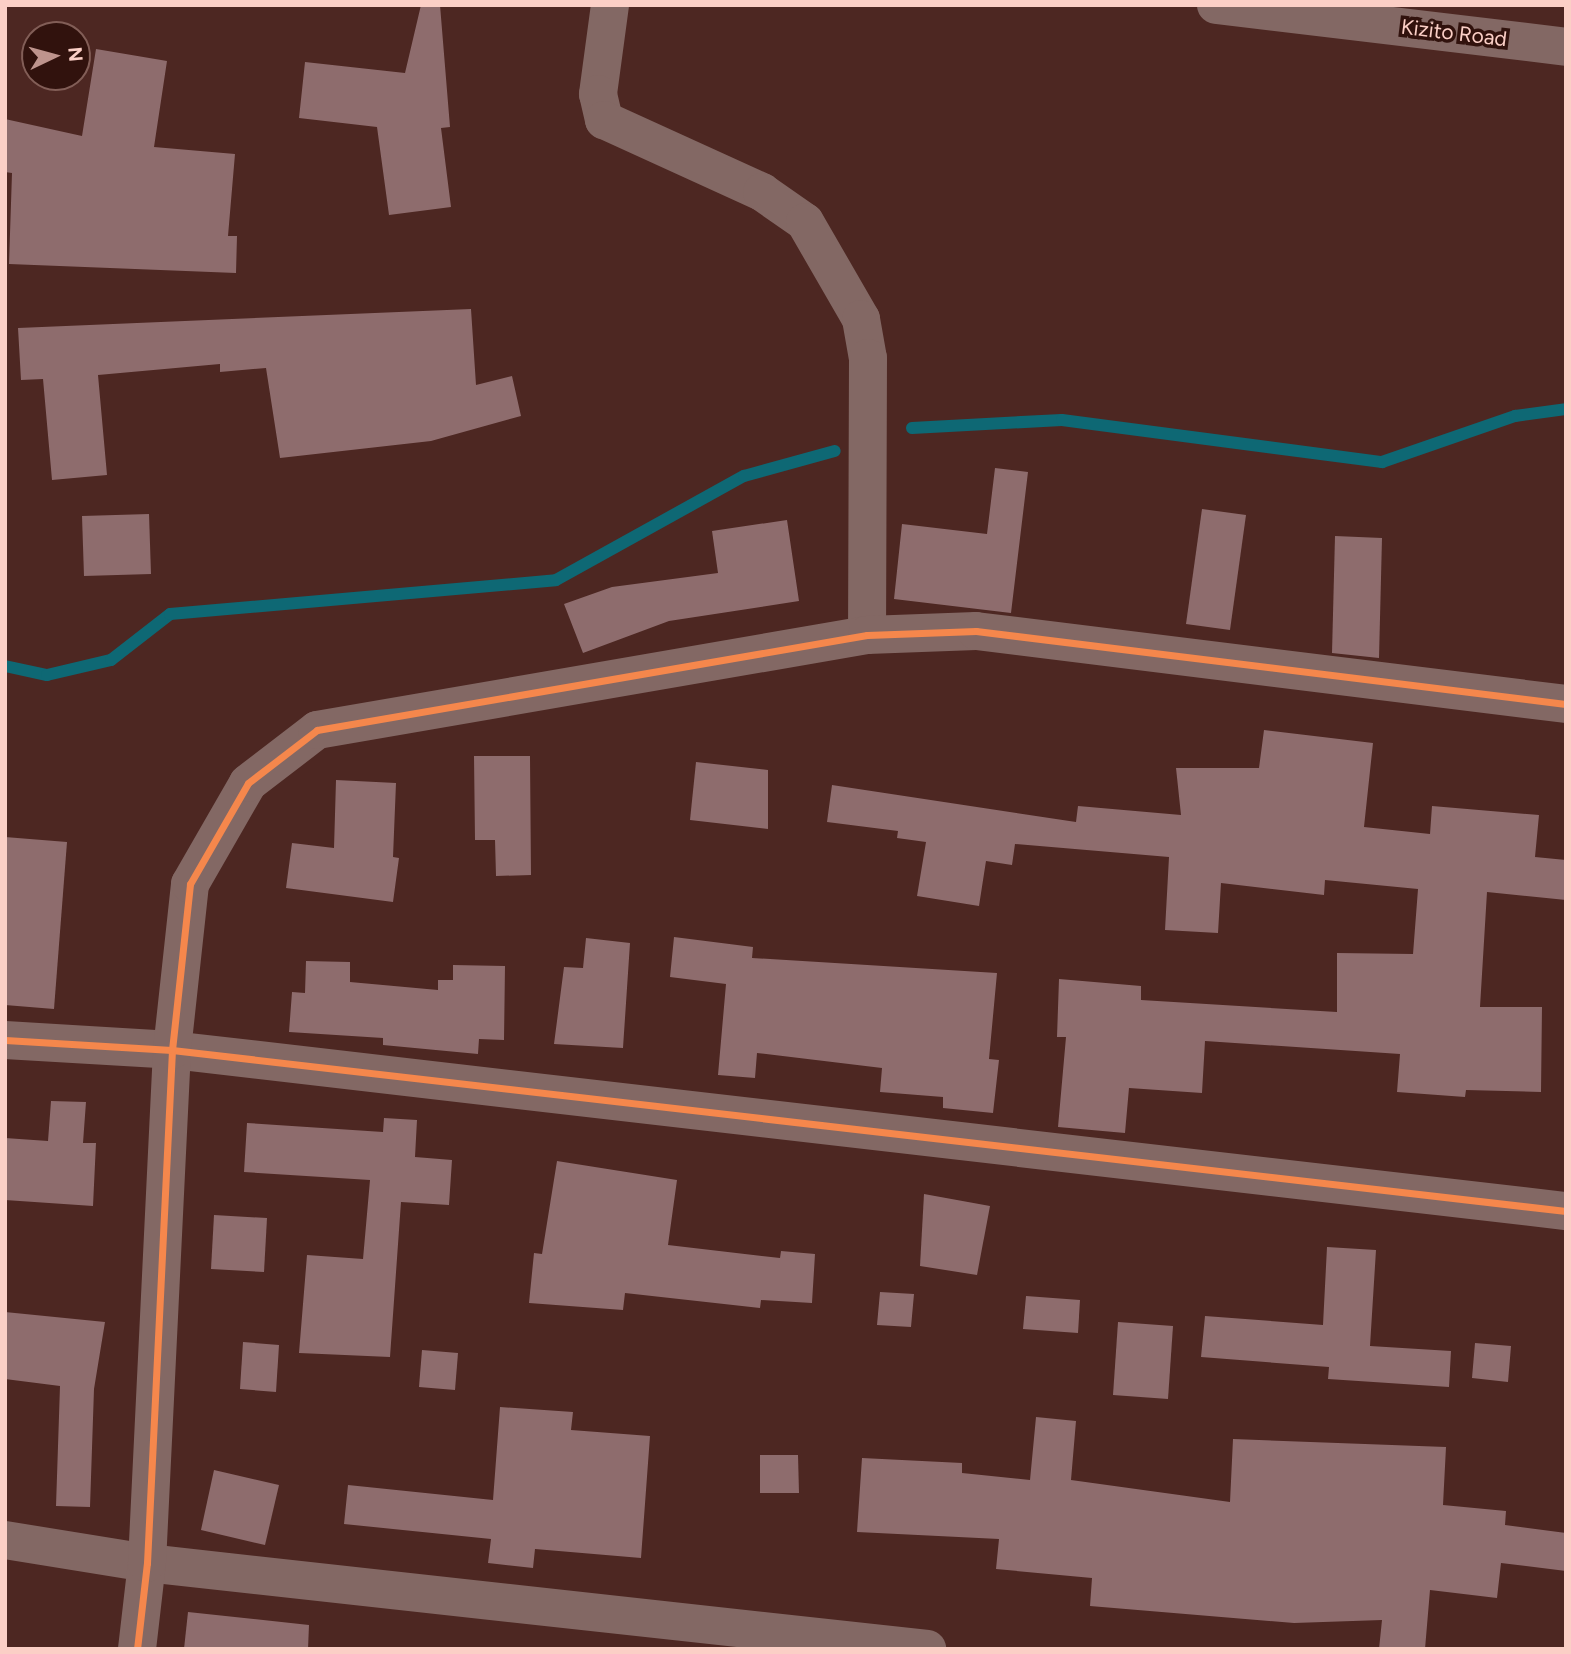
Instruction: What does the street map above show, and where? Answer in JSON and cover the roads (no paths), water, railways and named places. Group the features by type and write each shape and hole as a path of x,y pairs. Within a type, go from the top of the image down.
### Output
{"street":[{"path":"610,5 598,94 604,120 762,192 805,222 860,319 868,358 867,635"},
{"name":"Kizito Road","path":"1216,5 1566,47"},
{"path":"137,1649 147,1563 172,1050 190,884 248,783 317,730 867,635 976,631 1566,704"},
{"path":"5,1040 172,1050 1566,1211"},
{"path":"5,1540 147,1563 927,1649"}],"waterway":[{"path":"912,428 1062,420 1382,462 1515,416 1566,409"},
{"path":"5,666 47,675 111,660 170,614 556,580 744,476 835,451"}]}
